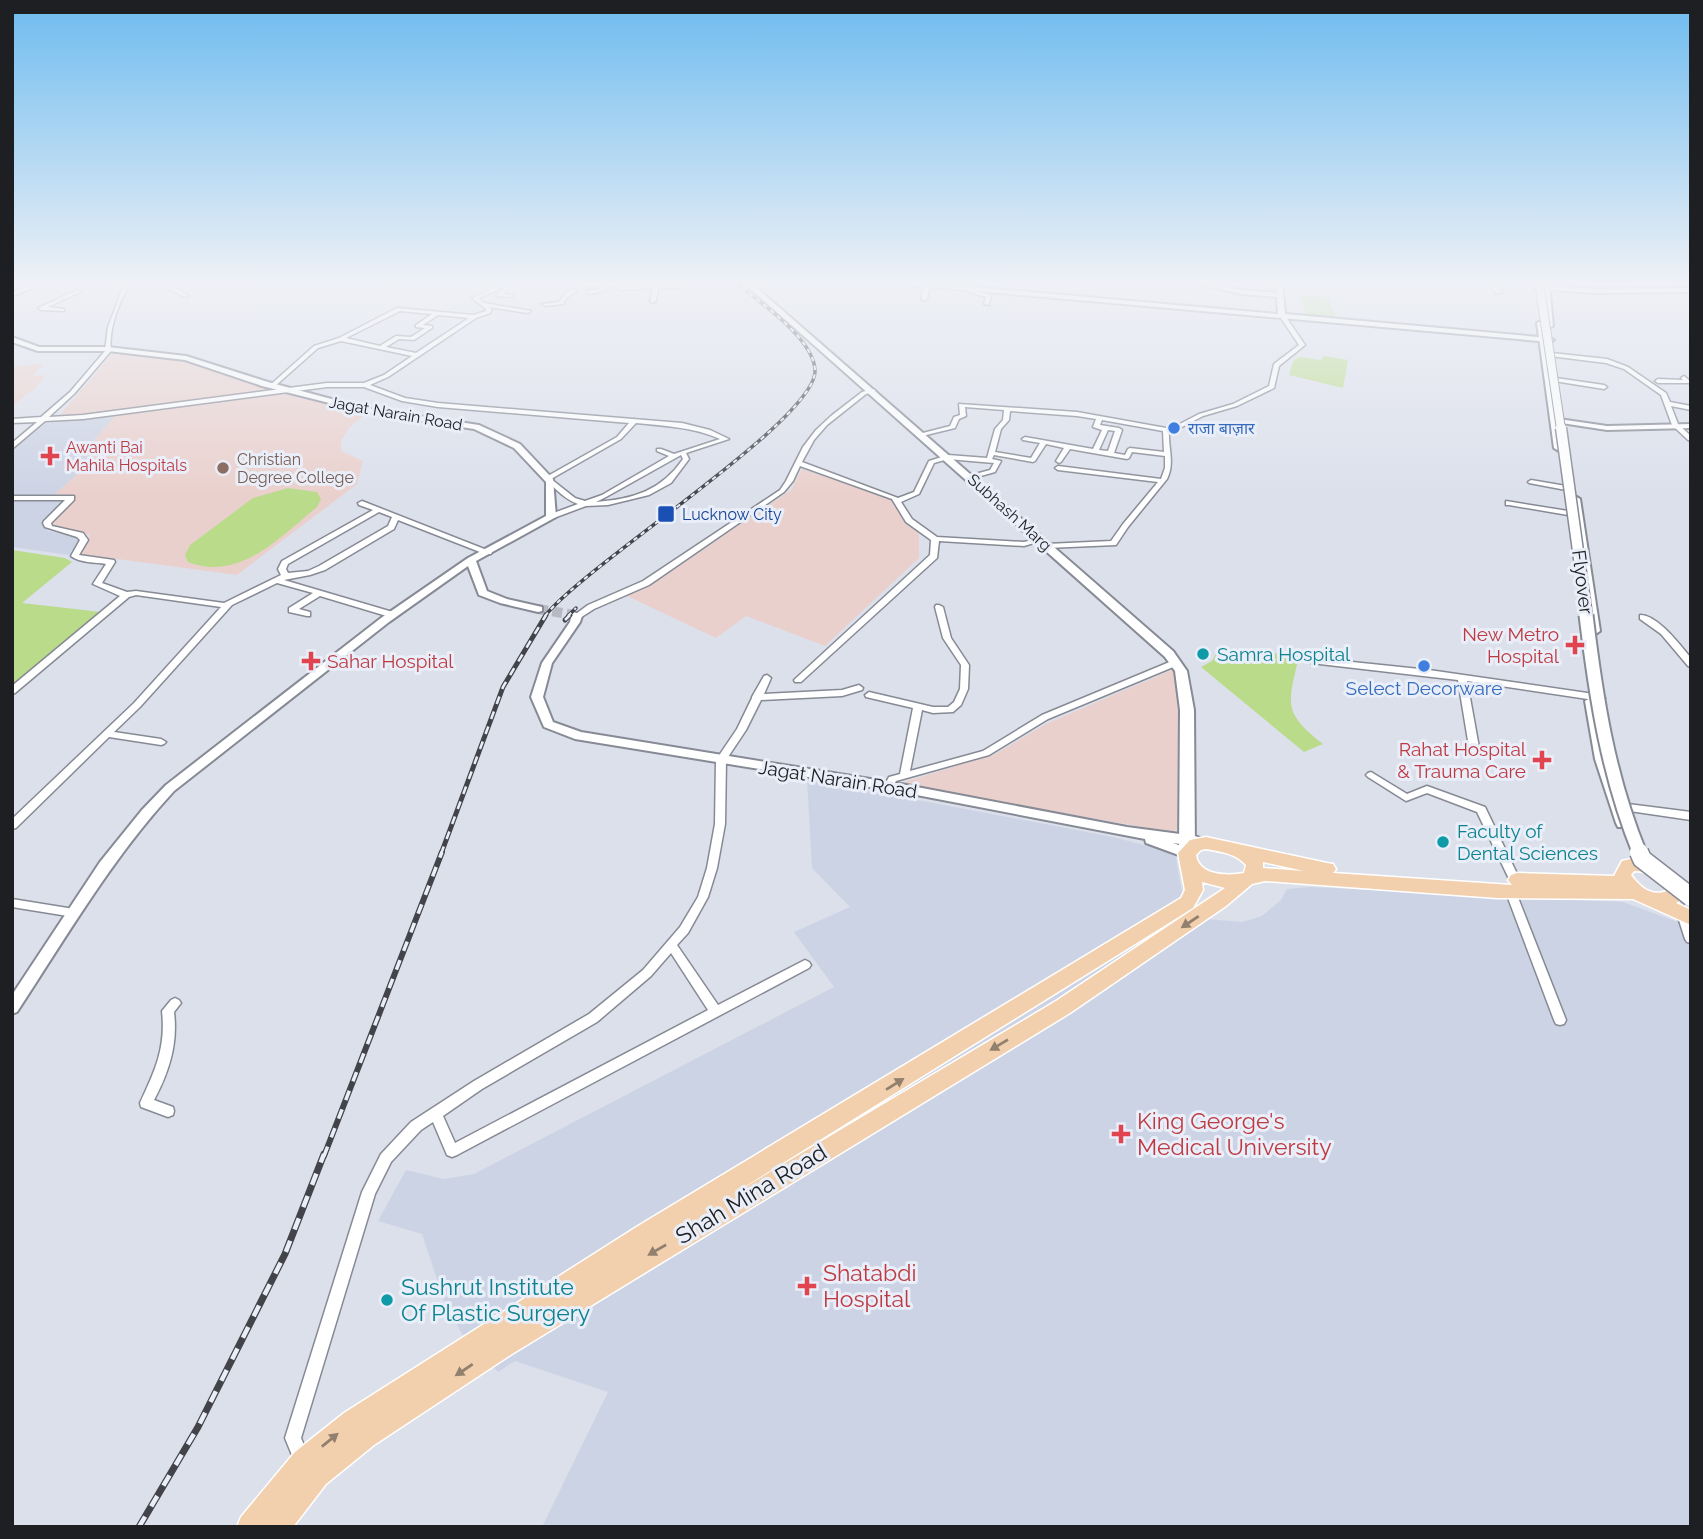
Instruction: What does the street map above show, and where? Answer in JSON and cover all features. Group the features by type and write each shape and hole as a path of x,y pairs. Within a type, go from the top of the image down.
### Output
{"main road":[{"name":"Subhash Marg","path":"830,354 1169,654 1181,671 1187,710 1189,853"},
{"name":"Flyover","path":"1550,354 1577,533 1597,705 1606,751 1624,815 1642,859 1691,897"},
{"path":"1550,354 1563,422"},
{"path":"1552,355 1563,422 1569,513 1596,697"},
{"path":"1568,489 1602,759 1621,807 1647,859 1657,869 1682,884 1669,900 1653,900"},
{"name":"Subhash Marg","path":"1189,787 1194,798 1196,833 1206,843"},
{"path":"1621,807 1637,864"},
{"path":"1426,881 1313,868 1206,843 1196,844 1189,853 1209,877 1248,879 1265,874 1426,881 1512,885 1592,894 1630,886"},
{"path":"1243,852 1255,864 1248,879"},
{"name":"Shah Mina Road","path":"1109,963 1187,903 1194,890 1189,853"},
{"path":"1657,869 1637,864 1623,869 1630,886 1686,916"},
{"name":"Shah Mina Road","path":"251,1527 310,1468 365,1436 720,1203 1109,963 1220,901 1248,879"},
{"name":"Shah Mina Road","path":"275,1527 310,1468"}],"street":[{"path":"12,447 72,393 104,354"},
{"name":"Jagat Narain Road","path":"150,354 186,358 272,386 365,410 477,428 517,446 549,479"},
{"path":"272,386 308,354"},
{"path":"409,354 415,355"},
{"path":"922,434 953,427 956,418 963,416 961,405 1100,418 1166,430 1201,415 1235,405 1272,387 1276,365 1291,354"},
{"path":"365,385 386,376 415,355"},
{"path":"1552,355 1607,361 1626,368 1658,388 1670,404 1674,424 1690,439 1690,448"},
{"path":"1556,380 1604,387"},
{"path":"1658,381 1688,380"},
{"path":"12,421 44,420 327,385 365,385 404,400 682,425 708,431 726,439 678,454 604,495 551,517 471,561 393,615 170,788 145,813 104,867 12,1008"},
{"path":"576,616 646,583 782,491 789,484 806,446 830,420 864,393 873,391"},
{"path":"1670,404 1691,408"},
{"path":"990,456 998,429 1006,420 1007,409"},
{"path":"1100,418 1096,427 1119,430 1110,454"},
{"path":"549,479 619,438 635,420"},
{"path":"1563,422 1607,428 1691,425"},
{"path":"1095,451 1106,428"},
{"path":"798,463 880,492 897,501 909,520 935,539 1024,544 1113,543 1122,527 1163,481 1169,466 1164,441 1166,430"},
{"path":"1026,439 1127,457 1130,450 1167,454"},
{"path":"897,501 918,493 931,462 948,457 990,456 1033,460 1044,443"},
{"path":"1068,447 1059,465 1163,481"},
{"path":"549,479 574,500 584,503 624,500 650,492 678,472 686,459 678,454 659,450"},
{"path":"970,477 993,471 999,462 990,456"},
{"path":"549,479 551,517"},
{"path":"1531,482 1568,489"},
{"path":"12,498 71,498 47,523 49,527 80,535 84,540 75,556 111,562 97,584 125,595"},
{"path":"362,503 488,552"},
{"path":"1509,503 1569,513"},
{"path":"281,578 285,563 378,510"},
{"path":"12,825 137,705 227,606 239,597 281,578 322,568 391,527 397,517"},
{"path":"798,680 933,556 935,539"},
{"path":"471,561 483,593 504,601 538,608"},
{"path":"281,578 319,593 393,615"},
{"path":"12,691 125,595 136,593 227,606"},
{"path":"307,614 292,610 319,593"},
{"path":"869,695 918,707 950,710 958,703 964,690 965,665 947,638 939,607"},
{"name":"Jagat Narain Road","path":"576,616 547,663 537,697 548,724 579,736 889,786 1127,832 1189,853"},
{"path":"1643,617 1664,632 1691,664"},
{"path":"1314,661 1596,697"},
{"path":"889,786 892,779 986,753 1045,717 1175,663"},
{"path":"310,1468 293,1438 369,1192 386,1158 416,1126 435,1113 593,1018 647,973 684,930 703,897 712,868 720,824 721,760 741,730 767,678"},
{"path":"1462,678 1475,753"},
{"path":"756,697 842,693 859,688"},
{"path":"904,776 918,707"},
{"path":"107,734 161,742"},
{"path":"1371,775 1406,798 1427,789 1481,810 1512,885 1560,1020"},
{"path":"1621,807 1691,816"},
{"path":"12,903 74,913"},
{"path":"1686,916 1691,939"},
{"path":"671,945 716,1012"},
{"path":"435,1113 452,1151 806,965"},
{"path":"168,1111 146,1103 169,1050 168,1012 175,1003"}],"shaded area":[{"name":"Christian Degree College","path":"112,354 178,360 364,415 349,428 341,441 341,451 363,461 357,484 237,575 80,554 90,535 55,527 50,521 73,497 53,496 95,458 81,455 120,410 59,416"},
{"path":"44,364 33,376 46,375 32,392 12,407 12,366"},
{"name":"Awanti Bai Mahila Hospitals","path":"116,416 81,454 96,457 53,496 12,497 12,451 46,423"},
{"path":"802,469 889,498 917,529 919,536 919,558 825,646 746,616 716,638 625,595 651,585 791,490"},
{"path":"12,500 65,500 42,524 48,531 78,537 78,542 69,555 12,547"},
{"path":"1174,669 1185,765 1183,825 1171,832 915,787 904,782 995,754 1046,724"},
{"name":"King George's Medical University","path":"807,779 1113,837 1175,853 1182,893 1206,919 1242,922 1262,916 1281,900 1287,889 1310,887 1623,902 1686,925 1691,930 1691,1527 542,1527 608,1392 515,1361 498,1372 462,1334 445,1303 422,1234 378,1221 406,1170 444,1179 474,1174 834,987 794,932 850,907 812,868"}],"green space":[{"path":"1324,356 1348,360 1343,388 1289,375 1293,361 1299,357 1321,360"},
{"path":"288,488 317,492 321,499 317,507 274,543 242,561 225,566 207,567 188,562 185,555 190,545 253,498"},
{"path":"12,550 65,558 72,562 22,603 101,612 12,685"},
{"path":"1220,647 1299,656 1291,696 1294,715 1300,724 1323,744 1304,752 1201,667 1212,661"}],"tunnel":[{"path":"538,609 574,615"}],"railway":[{"path":"546,615 604,563 695,493 779,423 805,394 815,371 810,354"},
{"path":"568,616 576,608"},
{"path":"441,854 503,687 546,615"},
{"path":"565,620 570,615"},
{"path":"324,1156 442,852"},
{"path":"139,1527 198,1427 285,1254 324,1154"}],"place":[{"name":"राजा बाज़ार","path":"1174,428"},
{"name":"Awanti Bai Mahila Hospitals","path":"50,456"},
{"name":"Christian Degree College","path":"223,468"},
{"name":"Lucknow City","path":"666,514"},
{"name":"New Metro Hospital","path":"1575,645"},
{"name":"Samra Hospital","path":"1203,654"},
{"name":"Sahar Hospital","path":"311,661"},
{"name":"Select Decorware","path":"1424,666"},
{"name":"Rahat Hospital & Trauma Care","path":"1542,760"},
{"name":"Faculty of Dental Sciences","path":"1443,842"},
{"name":"King George's Medical University","path":"1121,1134"},
{"name":"Shatabdi Hospital","path":"807,1286"},
{"name":"Sushrut Institute Of Plastic Surgery","path":"387,1300"}]}
